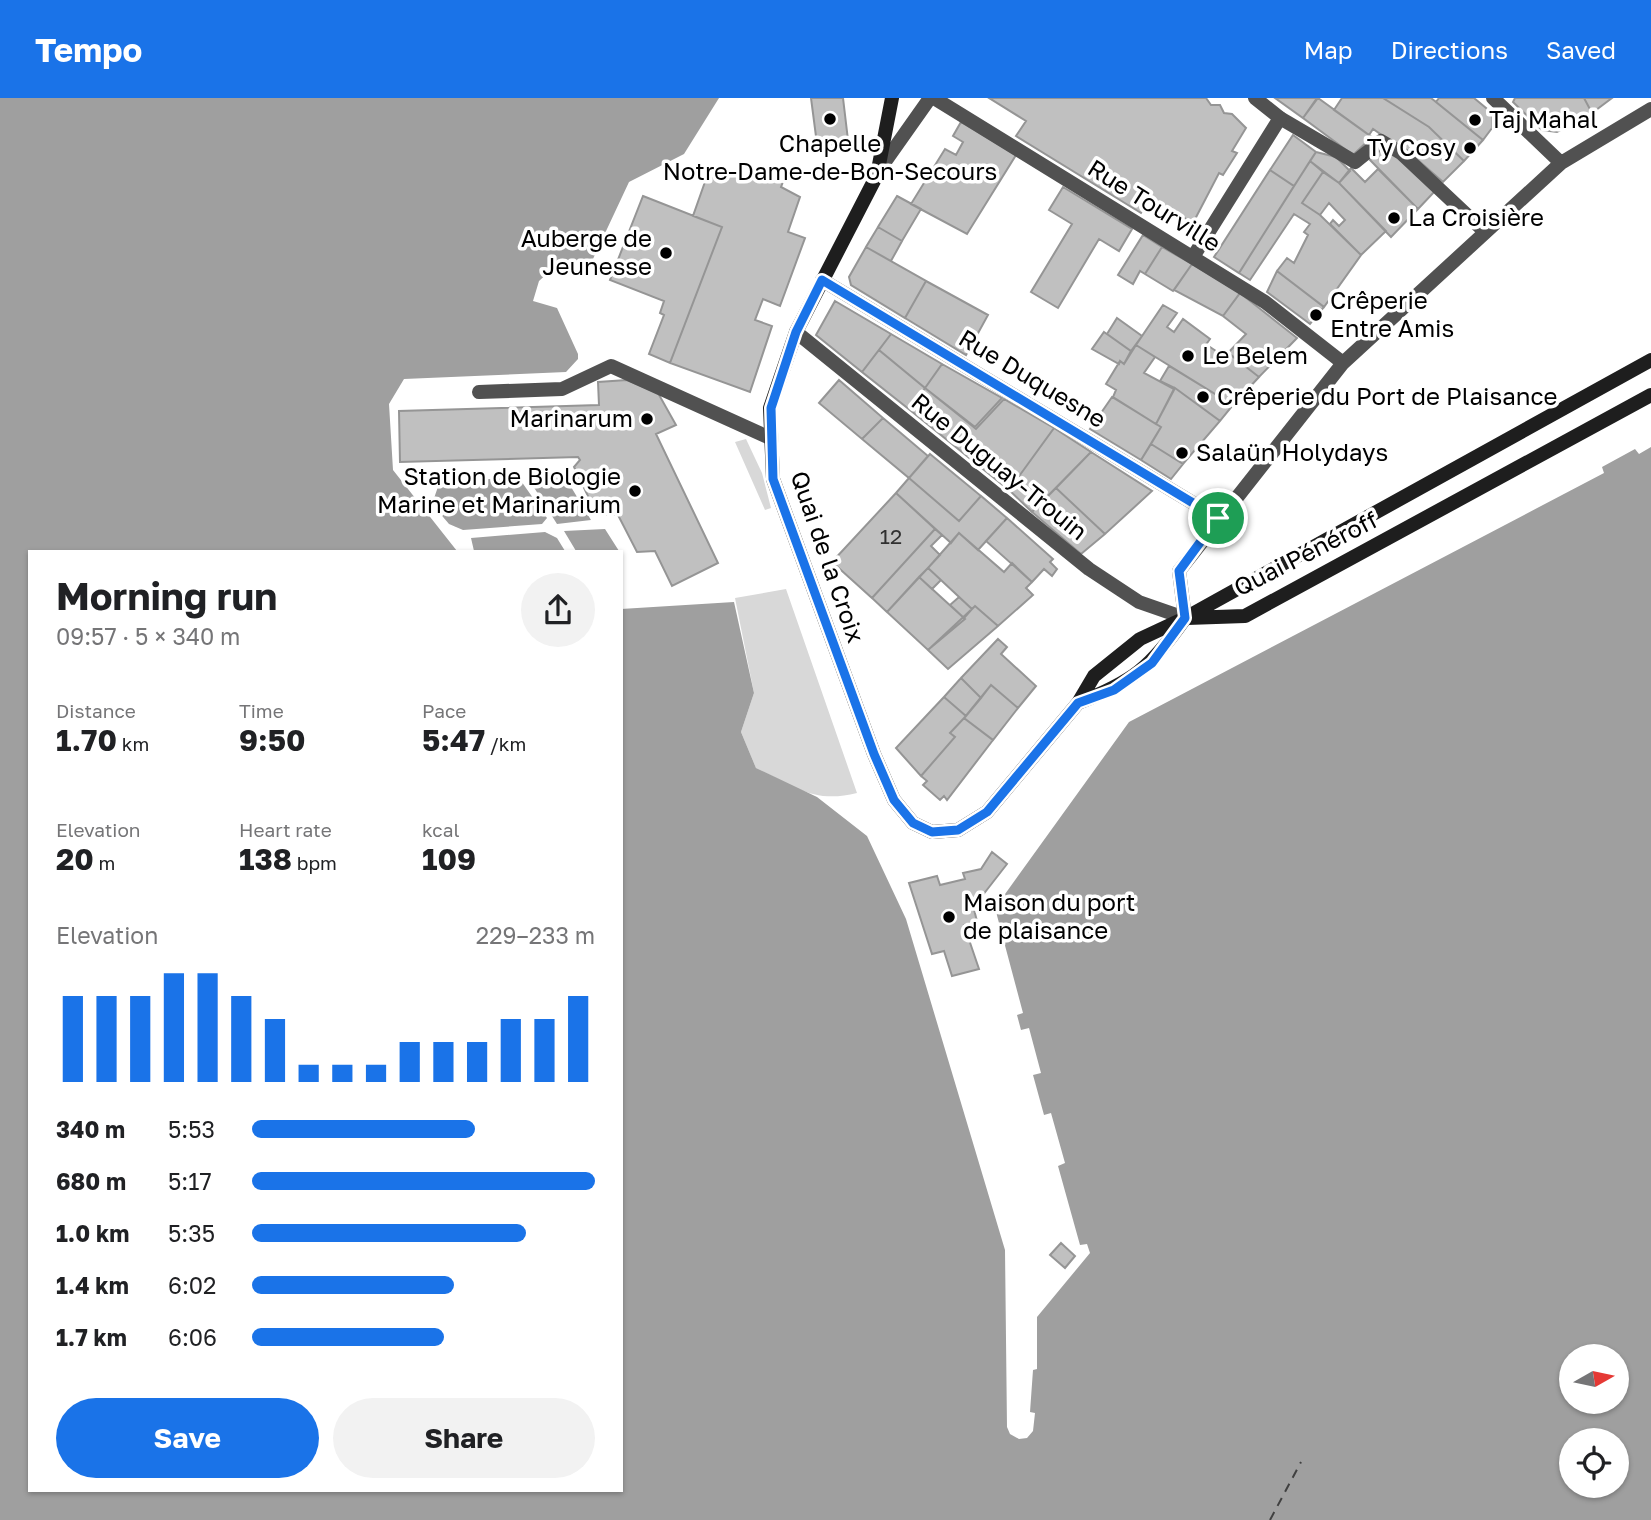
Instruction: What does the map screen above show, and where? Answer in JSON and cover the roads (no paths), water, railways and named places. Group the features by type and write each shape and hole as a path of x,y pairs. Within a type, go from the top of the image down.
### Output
{"main road":[{"path":"877,174 892,98"},
{"name":"Quai de la Croix","path":"877,174 796,332 771,408 770,438 773,479 874,754 894,800 913,823 932,832 958,830 987,812 1078,703 1094,676 1140,639 1185,618"},
{"name":"Quai Pénéroff","path":"1185,618 1651,360"},
{"name":"Quai Pénéroff","path":"1185,618 1245,616 1651,394"},
{"path":"1078,703 1114,690 1152,663 1185,618"}],"street":[{"path":"877,174 932,98"},
{"name":"Rue Tourville","path":"932,98 1265,302 1343,363"},
{"path":"1255,98 1280,118 1354,162 1381,141 1401,153 1485,232"},
{"path":"1493,98 1561,163"},
{"path":"1185,618 1179,571 1218,518 1343,363 1561,163 1651,109"},
{"path":"1193,257 1280,118"},
{"name":"Rue Duquesne","path":"822,280 1218,518"},
{"name":"Rue Duguay-Trouin","path":"796,332 1089,569 1139,602 1185,618"},
{"path":"479,391 562,388 611,366 770,438"}],"place":[{"name":"Chapelle Notre-Dame-de-Bon-Secours","path":"830,119"},
{"name":"Taj Mahal","path":"1475,120"},
{"name":"Ty Cosy","path":"1470,148"},
{"name":"La Croisière","path":"1394,218"},
{"name":"Auberge de Jeunesse","path":"666,253"},
{"name":"Crêperie Entre Amis","path":"1316,315"},
{"name":"Le Belem","path":"1188,356"},
{"name":"Crêperie du Port de Plaisance","path":"1203,397"},
{"name":"Marinarum","path":"647,419"},
{"name":"Salaün Holydays","path":"1182,453"},
{"name":"Station de Biologie Marine et Marinarium","path":"635,491"},
{"name":"Maison du port de plaisance","path":"949,917"}]}
